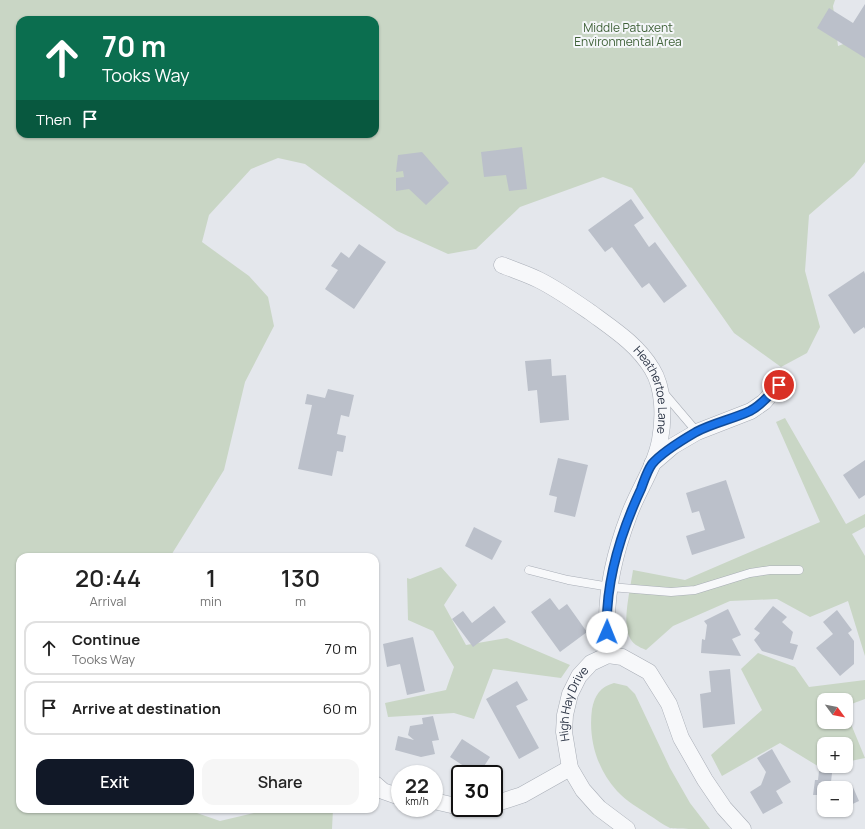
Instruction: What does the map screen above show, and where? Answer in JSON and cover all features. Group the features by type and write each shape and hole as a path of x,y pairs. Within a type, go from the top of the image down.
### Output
{"street":[{"name":"Heathertoe Lane","path":"502,265 538,280 570,298 618,332 637,349 653,370 660,389 662,416 660,440 652,464 629,514 617,549 610,587 607,621 608,655"},
{"path":"652,464 673,446 698,432 751,411 764,402 779,385"},
{"path":"608,655 622,657 649,672 669,704 681,738 704,780 724,808 743,829"},
{"name":"High Hay Drive","path":"608,655 590,663 579,676 570,694 565,715 564,732 570,768 583,790 598,808 626,829"},
{"path":"503,801 522,795 570,768"},
{"path":"379,788 383,791 391,794"}],"lane":[{"path":"660,389 698,432"},
{"path":"529,570 568,580 610,587 671,592 695,590 750,573 770,570 799,570"}],"green space":[{"name":"Middle Patuxent Environmental Area","path":"0,0 835,0 833,6 838,46 865,36 865,162 854,176 809,215 805,271 820,327 807,353 781,367 734,333 632,188 603,177 520,207 476,249 448,254 397,231 305,164 278,158 251,169 209,215 202,242 249,276 268,297 274,326 245,382 224,470 172,553 16,553 16,813 197,813 220,821 254,813 333,813 332,829 0,829"},
{"path":"785,418 846,524 865,514 865,527 852,534 865,556 865,656 848,601 810,617 777,599 730,601 673,626 646,650 636,645 629,636 626,622 633,570 685,580 820,522 776,422"},
{"path":"441,567 457,585 444,605 466,645 507,638 570,665 561,678 493,669 474,719 454,713 388,717 385,703 446,690 454,667 433,631 408,620 407,578 410,579"},
{"path":"758,653 795,667 809,687 865,680 865,699 853,703 853,693 817,693 817,729 853,729 865,758 853,761 853,737 817,737 817,766 780,743 722,776 711,755 762,710 741,669"},
{"path":"614,683 627,686 635,694 670,768 690,803 710,829 670,828 662,824 621,795 604,773 599,763 593,742 591,731 592,709 599,692 605,687"}],"building":[{"path":"865,4 865,58 817,28 829,8 853,23"},
{"path":"522,147 527,189 509,191 506,175 484,177 481,152"},
{"path":"422,152 449,183 426,205 409,189 396,191 396,178 404,177 403,171 396,172 398,155"},
{"path":"631,199 644,218 634,225 649,247 655,242 687,286 664,303 649,283 642,288 612,247 605,252 588,230"},
{"path":"359,244 386,262 354,309 325,289 338,270 331,266 341,252 349,258"},
{"path":"864,271 865,329 864,327 854,334 828,295"},
{"path":"551,359 552,376 566,375 569,420 540,423 537,390 528,391 525,361"},
{"path":"328,389 354,395 349,417 341,415 337,434 346,436 343,452 337,451 332,476 298,469 312,405 305,404 307,394 325,398"},
{"path":"558,458 588,465 575,517 554,512 557,497 549,495"},
{"path":"865,460 865,495 859,499 843,475"},
{"path":"726,480 745,538 692,555 686,536 705,530 699,511 692,513 686,493"},
{"path":"474,527 502,541 492,560 465,546"},
{"path":"550,598 559,610 567,604 587,632 560,652 531,612"},
{"path":"494,606 506,622 473,647 452,619 463,611 472,623"},
{"path":"773,606 787,617 782,622 793,632 790,643 798,645 793,660 762,651 754,640 760,633 754,629"},
{"path":"728,609 741,635 732,639 741,656 701,653 702,639 705,640 707,625 704,621"},
{"path":"837,610 852,630 848,633 854,641 854,664 840,676 816,648 833,634 823,622"},
{"path":"413,637 425,691 407,695 400,664 387,667 383,644"},
{"path":"730,669 735,724 703,728 700,694 711,692 709,671"},
{"path":"517,681 528,700 516,706 539,748 519,759 486,699"},
{"path":"433,716 439,740 432,741 435,754 421,757 395,750 398,736 414,740 408,735 410,726 423,724 422,718"},
{"path":"462,739 490,757 485,765 462,765 450,757"},
{"path":"772,749 791,782 776,791 783,803 763,814 750,792 761,785 766,772 757,758"},
{"path":"819,773 832,773 831,781 817,781 817,795 813,795 815,780 818,780"},
{"path":"853,787 859,801 853,804"}],"route":[{"path":"607,632 610,587 617,549 629,514 652,464 673,446 698,432 751,411 764,402 779,385"}]}
